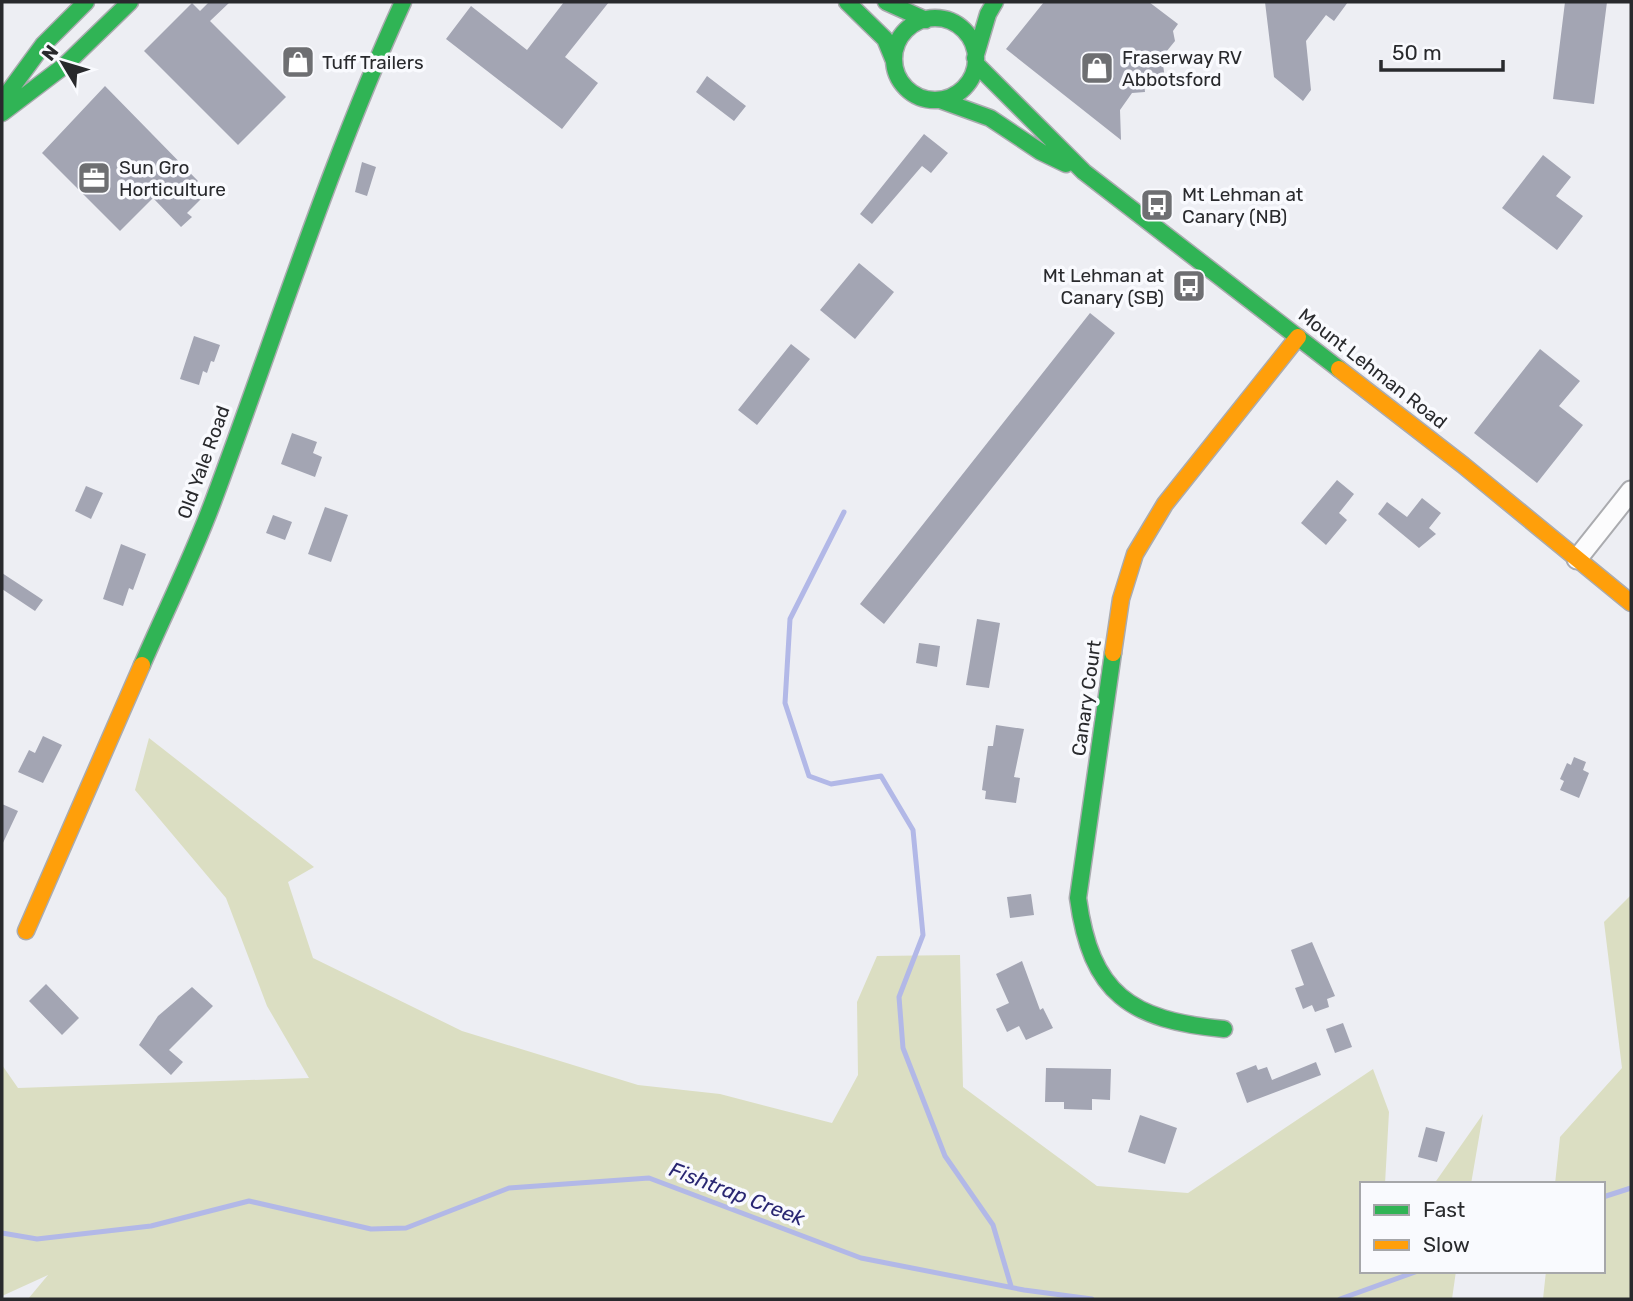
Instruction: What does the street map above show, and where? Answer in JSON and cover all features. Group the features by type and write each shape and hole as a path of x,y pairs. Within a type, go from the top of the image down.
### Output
{"street":[{"path":"2,102 43,45 86,2"},
{"path":"2,113 64,66 130,2"},
{"name":"Old Yale Road","path":"26,931 213,502 299,259 373,68 403,2"},
{"path":"847,2 885,39 897,74 913,94 940,100 964,88 972,77 988,15 995,2"},
{"path":"886,2 960,27 970,37 976,61"},
{"path":"894,61 901,36 911,27 954,7"},
{"name":"Mount Lehman Road","path":"976,61 1084,172 1298,337 1631,603"},
{"name":"Mount Lehman Road","path":"940,100 990,118 1041,152 1084,172"},
{"name":"Canary Court","path":"1224,1028 1185,1027 1156,1020 1133,1008 1099,971 1091,956 1082,929 1078,898 1121,599 1135,554 1165,504 1298,337"},
{"path":"1577,559 1631,491"}],"green space":[{"path":"149,738 314,867 288,882 313,958 462,1031 638,1085 720,1094 832,1123 858,1075 857,1002 877,956 960,955 963,1087 1097,1186 1188,1193 1373,1069 1389,1112 1385,1182 1360,1182 1360,1273 1456,1273 1452,1299 28,1299 48,1275 2,1296 2,1065 18,1088 309,1078 267,1006 226,898 135,790"},
{"path":"1631,895 1631,1299 1543,1299 1546,1273 1605,1273 1605,1182 1555,1182 1560,1137 1622,1068 1604,922"},
{"path":"1483,1114 1471,1182 1435,1182"}],"building":[{"path":"209,2 230,2 210,21 286,97 238,145 144,51 192,3 200,11"},
{"path":"564,2 609,2 565,57 598,83 562,129 446,39 471,6 527,50"},
{"name":"Fraserway RV Abbotsford","path":"1044,2 1149,2 1178,24 1173,31 1175,41 1162,57 1165,79 1144,82 1145,92 1132,93 1120,110 1121,140 1006,49"},
{"path":"1265,2 1348,2 1334,21 1326,15 1306,41 1311,90 1303,101 1274,77"},
{"path":"1565,2 1607,2 1594,104 1553,99"},
{"path":"707,76 746,106 734,121 696,92"},
{"path":"105,86 198,181 192,186 203,197 187,213 192,217 181,227 153,198 120,231 42,153"},
{"path":"924,134 948,153 931,173 922,166 872,224 860,214"},
{"path":"1543,155 1571,177 1556,196 1583,216 1557,250 1502,208"},
{"path":"362,162 376,167 367,196 355,192"},
{"path":"859,263 894,292 855,339 820,310"},
{"path":"1090,313 1115,333 884,624 860,604"},
{"path":"194,336 220,345 207,373 203,371 199,385 180,379"},
{"path":"791,344 810,359 757,425 738,410"},
{"path":"1540,349 1580,381 1559,406 1583,425 1537,483 1474,433"},
{"path":"292,433 317,442 313,453 322,457 315,477 281,464"},
{"path":"1337,480 1354,494 1339,513 1347,520 1326,545 1301,523"},
{"path":"86,486 103,493 91,519 75,511"},
{"path":"1422,498 1441,513 1429,528 1436,534 1419,548 1378,514 1387,502 1407,517"},
{"path":"325,507 348,515 331,562 308,554"},
{"path":"273,515 292,522 285,540 266,533"},
{"path":"121,544 146,554 133,590 129,588 123,606 103,599"},
{"path":"2,573 43,600 35,611 2,589"},
{"path":"977,619 1000,623 989,688 966,685"},
{"path":"919,643 940,646 937,667 916,663"},
{"path":"996,725 1024,729 1014,777 1020,778 1016,803 985,799 986,791 982,790 988,746 993,746"},
{"path":"43,736 62,745 43,783 18,772 29,750 35,753"},
{"path":"1574,757 1586,762 1583,770 1589,773 1579,798 1560,790 1564,781 1560,779 1567,763 1571,765"},
{"path":"2,804 18,811 2,845"},
{"path":"1031,894 1034,915 1010,918 1007,897"},
{"path":"1312,942 1335,996 1327,999 1329,1007 1315,1012 1312,1005 1303,1009 1295,988 1304,985 1291,950"},
{"path":"1022,961 1040,1010 1043,1008 1053,1028 1026,1040 1019,1026 1007,1032 996,1009 1009,1003 996,974"},
{"path":"46,984 79,1018 62,1035 29,1001"},
{"path":"192,987 213,1006 169,1050 183,1062 171,1075 139,1045 158,1016"},
{"path":"1343,1023 1352,1047 1335,1053 1326,1029"},
{"path":"1316,1062 1321,1075 1247,1103 1236,1073 1256,1065 1258,1070 1267,1067 1272,1080"},
{"path":"1046,1068 1111,1069 1110,1100 1092,1099 1092,1110 1064,1109 1064,1102 1045,1102"},
{"path":"1140,1115 1177,1128 1165,1164 1128,1152"},
{"path":"1426,1127 1445,1132 1437,1162 1418,1157"}],"waterway":[{"path":"844,512 790,619 785,703 809,776 831,784 881,776 913,830 923,935 899,997 903,1048 945,1156 993,1225 1011,1286"},
{"name":"Fishtrap Creek","path":"2,1233 37,1239 151,1226 249,1201 371,1229 406,1228 509,1188 649,1178 861,1258 1024,1290 1092,1299"},
{"name":"Fishtrap Creek","path":"1605,1196 1631,1188"},
{"name":"Fishtrap Creek","path":"1340,1299 1412,1273"}],"traffic: fast":[{"path":"2,101 43,45 86,2"},
{"path":"2,113 64,66 130,2"},
{"path":"142,665 206,520 327,187 403,2"},
{"path":"847,2 885,39 894,61"},
{"path":"886,2 926,20"},
{"path":"975,58 988,14 995,2"},
{"path":"935,18 951,21 964,30 973,43 976,59 973,75 964,88 951,97 935,100 919,97 906,88 897,75 894,59 897,43 906,30 919,21 935,18"},
{"path":"976,64 1084,172 1339,369"},
{"path":"940,100 990,118 1041,152 1066,164"},
{"path":"1113,653 1078,898 1084,931 1093,958 1105,979 1121,996 1140,1009 1163,1018 1224,1029"}],"traffic: slow":[{"path":"1113,653 1121,599 1135,554 1165,504 1298,337"},
{"path":"1339,369 1463,465 1631,603"},
{"path":"26,931 142,665"}],"place":[{"name":"Tuff Trailers","path":"298,62"},
{"name":"Fraserway RV Abbotsford","path":"1097,68"},
{"name":"Sun Gro Horticulture","path":"94,178"},
{"name":"Mt Lehman at Canary (NB)","path":"1157,205"},
{"name":"Mt Lehman at Canary (SB)","path":"1189,286"}]}
